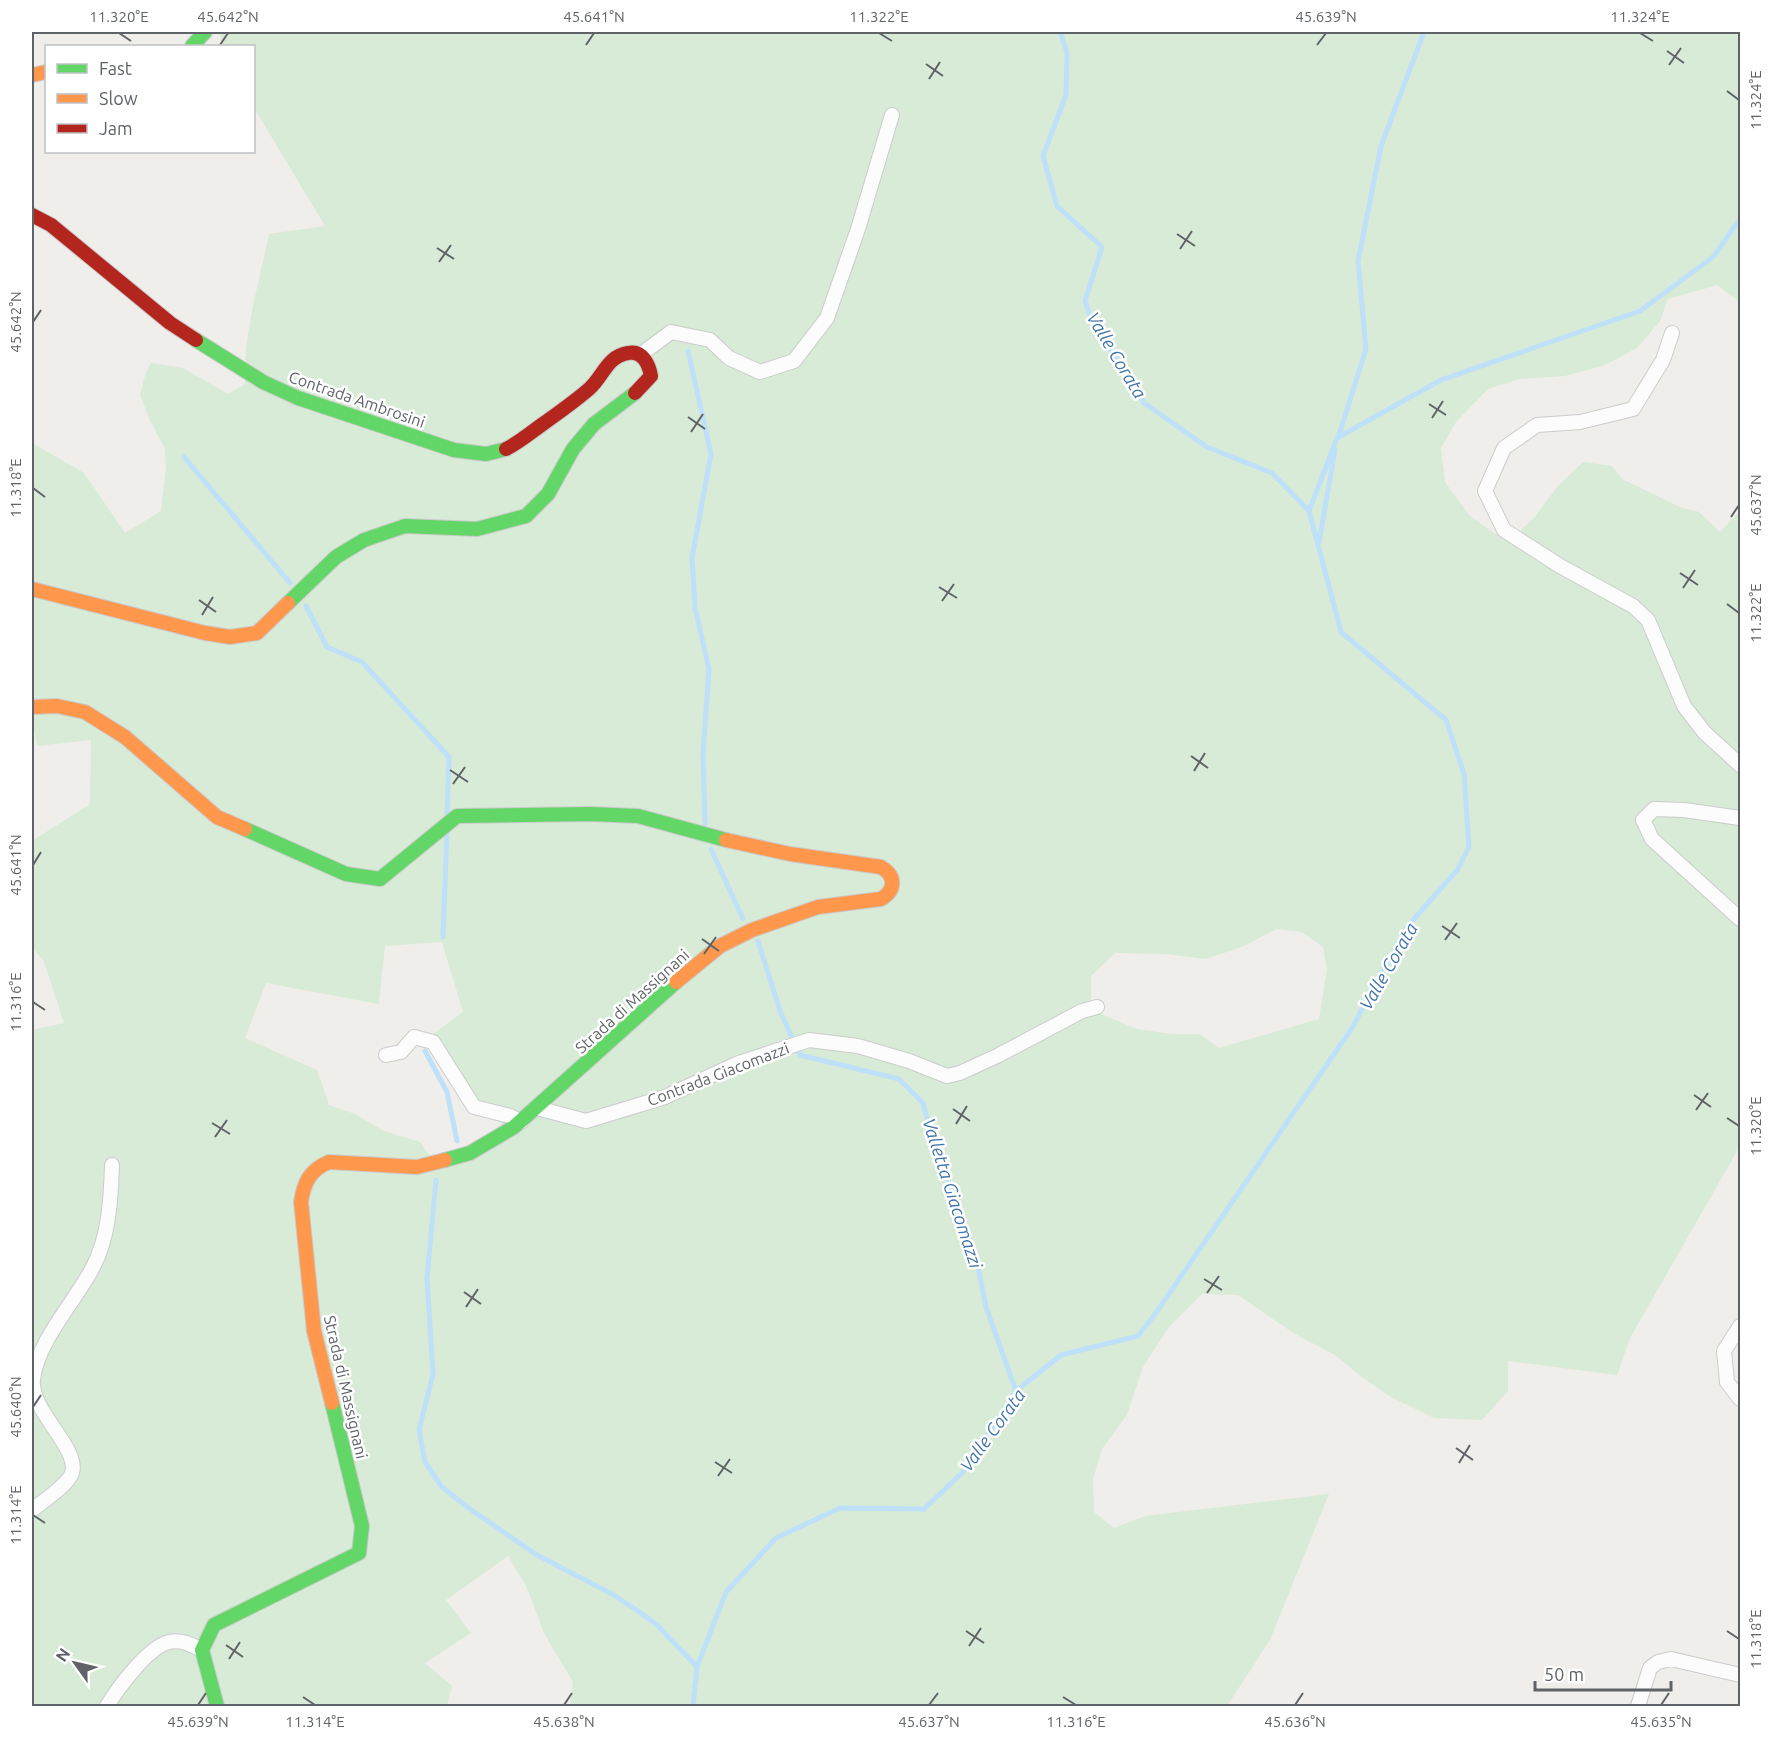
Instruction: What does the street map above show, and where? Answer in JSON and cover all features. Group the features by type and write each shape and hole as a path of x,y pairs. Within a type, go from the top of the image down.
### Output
{"street":[{"path":"193,45 205,32"},
{"path":"32,590 37,589 205,633 230,637 257,633 336,557 364,540 405,526 477,529 511,522 526,516 548,494 573,449 594,424 640,389 651,376 644,359 671,332 710,340 729,358 760,372 794,361 827,318 858,229 892,115"},
{"name":"Contrada Ambrosini","path":"32,215 51,225 170,323 263,382 298,398 454,450 486,454 508,449 581,396 597,382 607,364 616,357 630,352 644,359"},
{"path":"1672,333 1662,360 1633,409 1580,422 1537,425 1504,448 1485,491 1504,530 1560,566 1633,606 1648,620 1684,706 1704,732 1740,765"},
{"name":"Strada di Massignani","path":"32,707 57,706 85,712 125,737 217,817 346,874 380,879 457,816 590,813 638,816 737,843 790,854 881,867 890,873 892,878 892,888 886,897 881,899 818,907 752,930 720,946 679,979 521,1122 470,1154 417,1167 329,1162 317,1166 304,1183 301,1202 314,1331 362,1526 359,1553 214,1625 202,1650"},
{"path":"1740,818 1684,810 1654,809 1643,820 1652,839 1740,919"},
{"name":"Contrada Giacomazzi","path":"537,1108 586,1121 665,1097 736,1064 809,1040 858,1046 909,1061 947,1076 960,1073 1082,1011 1097,1007"},
{"path":"386,1055 401,1052 414,1037 433,1042 474,1107 510,1116 521,1122"},
{"path":"32,1510 63,1485 72,1473 72,1458 36,1400 32,1380 39,1358 52,1331 95,1265 104,1239 111,1196 112,1165"},
{"path":"1740,1326 1724,1351 1727,1382 1740,1399"},
{"path":"107,1707 112,1697 146,1656 167,1642 177,1641 191,1644 202,1650 217,1707"},
{"path":"1638,1707 1650,1668 1659,1662 1671,1659 1740,1675"}],"green space":[{"path":"220,32 1740,32 1740,302 1717,285 1668,299 1660,321 1637,348 1605,365 1565,376 1519,379 1488,389 1456,422 1441,448 1445,482 1469,515 1495,534 1514,536 1534,518 1557,487 1583,462 1612,466 1622,479 1682,508 1699,512 1720,532 1740,511 1740,1146 1630,1338 1617,1375 1508,1361 1508,1391 1482,1420 1434,1418 1389,1396 1335,1355 1295,1334 1238,1295 1202,1294 1169,1327 1143,1367 1127,1415 1102,1449 1093,1479 1094,1512 1114,1528 1145,1516 1329,1494 1270,1640 1227,1706 570,1706 573,1682 545,1635 526,1586 508,1556 446,1600 471,1633 425,1663 452,1686 447,1706 32,1706 32,1030 64,1023 44,962 32,947 32,841 90,804 91,740 37,746 32,716 32,443 84,473 125,533 161,511 166,468 165,449 140,395 146,372 151,363 183,368 228,394 245,384 249,327 269,234 325,226 255,110 255,45 222,45","holes":["1276,929 1302,932 1323,947 1327,969 1319,1019 1219,1048 1200,1034 1172,1034 1137,1029 1091,1010 1091,976 1115,953 1166,954 1206,959 1244,946","442,942 463,1012 425,1040 463,1100 510,1129 439,1169 420,1142 384,1131 355,1114 329,1105 317,1070 245,1038 266,983 379,1004 385,946"]}],"waterway":[{"name":"Valle Corata","path":"693,1706 697,1667 726,1592 776,1538 840,1508 924,1509 962,1473 1016,1391 1061,1355 1138,1336 1352,1028 1407,927 1458,869 1469,847 1464,774 1446,720 1341,632 1309,511 1272,473 1207,447 1144,403 1092,321 1085,301 1102,247 1057,206 1043,156 1066,95 1067,52 1060,32"},
{"path":"1338,438 1366,349 1358,261 1381,146 1424,32"},
{"path":"1309,511 1337,438 1441,380 1640,311 1713,257 1740,219"},
{"name":"Valletta Giacomazzi","path":"688,351 711,454 692,558 695,608 709,669 703,753 705,824"},
{"path":"1319,542 1335,450"},
{"path":"184,457 290,583"},
{"path":"306,606 327,647 362,662 449,757 447,818"},
{"path":"443,937 447,831"},
{"name":"Valletta Giacomazzi","path":"711,849 743,919"},
{"name":"Valletta Giacomazzi","path":"758,941 780,1011 800,1055 899,1079 923,1103 930,1129 976,1257 986,1307 1016,1391"},
{"path":"425,1051 447,1092 457,1141"},
{"path":"436,1180 427,1278 433,1374 419,1430 425,1462 441,1486 467,1507 537,1555 612,1594 638,1611 657,1625 697,1667"}],"traffic: fast":[{"path":"193,45 205,32"},
{"path":"196,340 263,382 298,398 454,450 486,454 506,449"},
{"path":"288,603 336,557 364,540 405,526 477,529 526,516 548,494 573,449 594,424 635,393"},
{"path":"245,829 346,874 380,879 457,816 590,814 638,816 726,840"},
{"path":"445,1160 470,1153 514,1127 676,982"},
{"path":"217,1706 202,1650 214,1625 359,1553 362,1526 332,1403"}],"traffic: slow":[{"path":"32,75 45,72"},
{"path":"32,589 205,633 230,637 257,633 288,603"},
{"path":"32,707 57,706 85,712 125,737 217,817 245,829"},
{"path":"676,982 720,946 752,930 818,907 881,899 892,887 892,879 881,867 790,854 726,840"},
{"path":"332,1403 314,1331 301,1202 306,1183 317,1169 329,1162 417,1167 445,1160"}],"traffic: jam":[{"path":"32,215 51,225 170,323 196,340"},
{"path":"506,449 583,394 615,358 628,353 641,356 649,367 651,376 635,393"}]}
